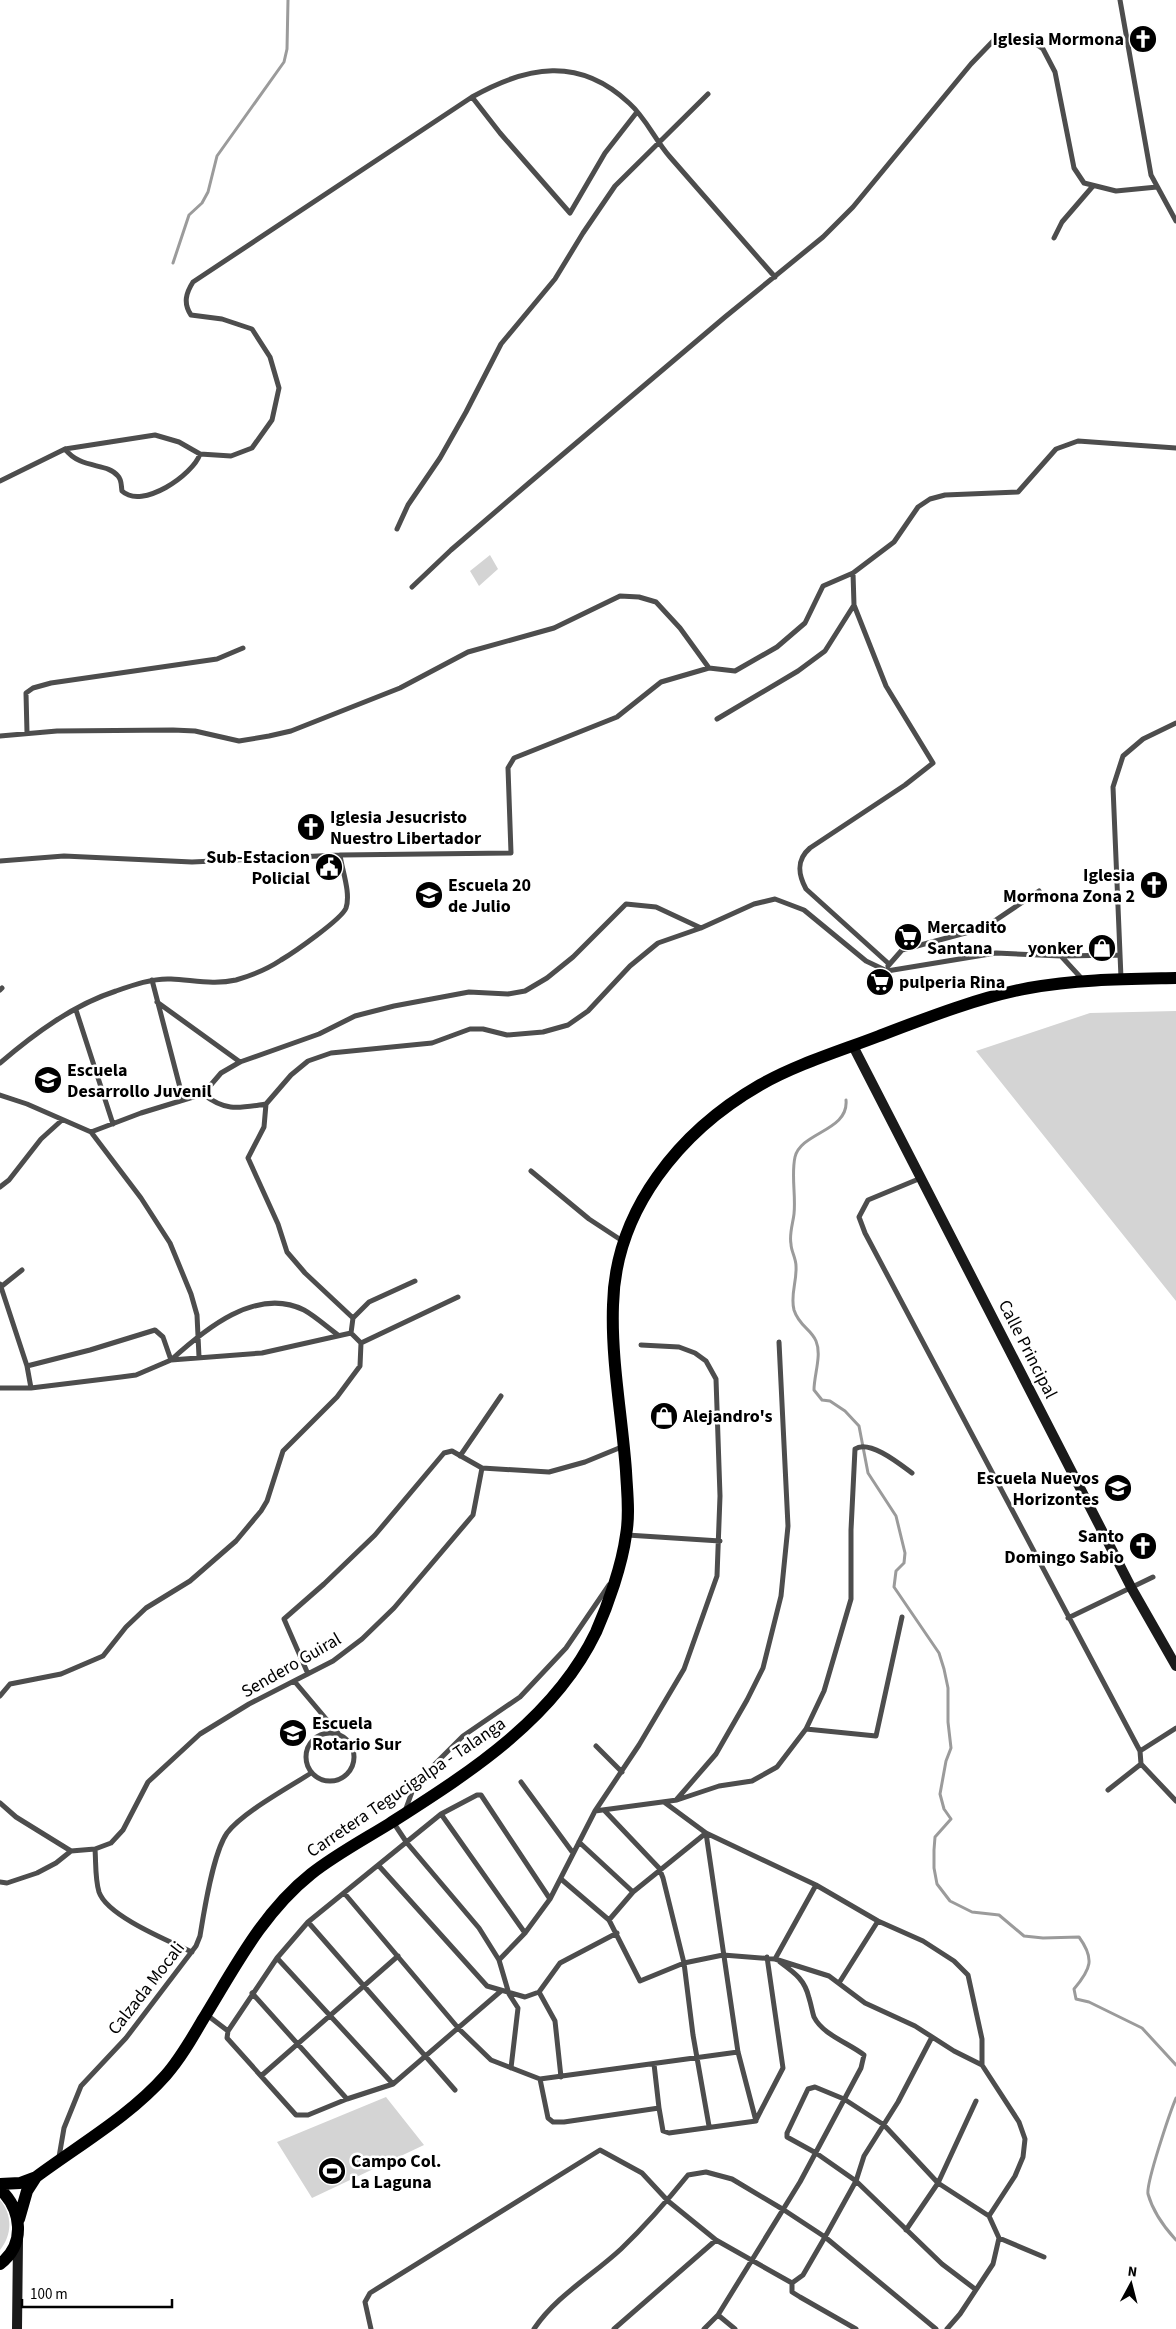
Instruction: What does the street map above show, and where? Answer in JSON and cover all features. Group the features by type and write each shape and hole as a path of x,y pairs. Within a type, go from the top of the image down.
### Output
{"main road":[{"name":"Carretera Tegucigalpa - Talanga","path":"36,2177 146,2095 168,2073 270,1914 290,1892 314,1871 393,1822 513,1738 551,1699 596,1632 616,1575 626,1535 628,1504 613,1341 613,1302 616,1268 634,1215 662,1169 686,1141 710,1118 762,1084 926,1018 1025,988 1083,980 1176,978"},
{"path":"0,2184 20,2183 36,2177"},
{"path":"0,2264 14,2248 24,2198 36,2177"},
{"path":"0,2189 15,2208 18,2228"}],"street":[{"path":"1120,0 1148,156 1157,187 1176,221"},
{"path":"412,587 451,550 725,316 823,237 853,206 971,64 995,39 1008,36 1032,41 1050,60 1055,72 1074,168 1084,183 1116,191 1157,187"},
{"path":"0,481 65,449 155,435 180,442 200,454 231,456 252,448 272,420 279,388 270,357 252,329 222,319 191,315 186,308 186,300 193,282 472,97 500,81 519,75 544,71 567,71 590,77 612,89 637,112 657,142 775,277"},
{"path":"397,529 408,505 461,420 501,344 556,279 583,233 615,186 657,142 708,94"},
{"path":"472,97 500,134 570,213 605,153 637,112"},
{"path":"1054,238 1062,222 1093,186"},
{"path":"0,861 64,856 192,862 340,855 511,854 508,768 514,758 617,717 661,682 709,668 735,671 777,647 805,623 823,586 853,573 894,542 918,506 930,499 945,495 1018,492 1056,448 1078,441 1176,448"},
{"path":"65,449 76,460 114,472 120,479 122,491 130,496 152,494 165,488 194,465 200,454"},
{"path":"853,573 854,605 886,686 933,763 906,785 810,848 800,862 800,877 806,889 889,964"},
{"path":"0,736 27,733 172,730 195,731 239,741 292,731 400,688 468,652 554,628 620,596 639,596 656,602 680,628 709,668"},
{"path":"717,719 798,671 824,651 854,605"},
{"path":"27,733 26,693 29,690 51,683 217,659 243,648"},
{"path":"1121,979 1113,787 1122,756 1143,739 1176,722"},
{"path":"0,1063 27,1040 76,1010 115,991 152,980 169,978 203,982 236,980 281,961 323,930 346,910 347,899 340,855"},
{"path":"887,971 889,964 902,950 984,928 1039,891"},
{"path":"353,1318 305,1273 288,1252 278,1224 248,1158 264,1127 266,1104 291,1075 308,1061 331,1053 432,1043 470,1029 484,1029 507,1035 543,1032 568,1025 588,1011 630,966 658,943 701,928 754,904 776,899 804,910 866,961 887,971 996,953 1061,956 1120,955"},
{"path":"91,1132 183,1099 203,1094 220,1073 240,1062 319,1034 355,1016 394,1006 469,992 508,994 525,991 547,978 573,957 626,904 656,907 701,928"},
{"path":"1061,956 1083,980"},
{"path":"152,980 183,1099"},
{"path":"157,1002 240,1062"},
{"path":"76,1010 113,1124"},
{"name":"Calle Principal","path":"853,1046 1132,1589 1176,1666"},
{"path":"203,1094 216,1104 227,1108 266,1104"},
{"path":"0,1095 27,1104 91,1132 141,1198 170,1243 192,1294 197,1315 199,1357"},
{"path":"0,1187 9,1180 40,1139 62,1120"},
{"path":"532,1171 589,1219 624,1242"},
{"path":"922,1178 868,1200 859,1217 864,1233 1140,1751 1141,1764 1176,1801"},
{"path":"22,1270 1,1285 27,1366 31,1388"},
{"path":"0,1696 10,1684 61,1674 103,1656 126,1628 146,1608 190,1581 236,1541 261,1511 267,1500 283,1451 337,1397 360,1366 361,1342 352,1333 353,1318 369,1302 414,1281"},
{"path":"361,1342 458,1297"},
{"path":"171,1360 197,1336 231,1315 256,1305 278,1302 304,1310 338,1335"},
{"path":"27,1366 90,1350 155,1330 163,1336 171,1360"},
{"path":"0,1388 31,1388 136,1375 171,1360 262,1353 352,1333"},
{"path":"677,1800 716,1754 748,1700 763,1668 781,1596 788,1526 779,1342"},
{"path":"499,1960 525,1933 550,1898 594,1811 622,1772 684,1669 717,1576 720,1541 716,1379 706,1361 695,1354 679,1347 641,1345"},
{"path":"460,1456 501,1396"},
{"path":"308,1674 284,1619 324,1584 374,1535 444,1453 452,1451 482,1468 550,1472 586,1462 624,1446"},
{"path":"594,1811 677,1800 719,1786 752,1781 771,1773 806,1729 824,1691 851,1599 851,1520 855,1449 863,1446 871,1448 893,1459 912,1473"},
{"name":"Sendero Guiral","path":"71,1851 95,1849 111,1843 123,1830 148,1782 200,1734 249,1704 333,1661 362,1639 394,1608 474,1515 482,1468"},
{"path":"626,1535 720,1541"},
{"path":"404,1814 412,1792 428,1771 463,1736 520,1697 566,1648 616,1575"},
{"path":"1068,1618 1132,1589 1153,1577"},
{"path":"806,1729 876,1736 902,1617"},
{"path":"294,1682 338,1734 350,1743 353,1750 355,1757 350,1771 345,1776 332,1782 324,1781 311,1773 305,1758 310,1743 322,1734 338,1734"},
{"path":"1140,1751 1176,1728"},
{"path":"596,1746 622,1772"},
{"path":"1108,1790 1141,1764"},
{"name":"Calzada Mocali","path":"58,2160 64,2128 81,2086 126,2038 192,1952 200,1936 214,1868 226,1834 246,1816 311,1773"},
{"path":"521,1782 573,1853"},
{"path":"501,1991 393,2084 347,2099 308,2115 296,2115 227,2038 228,2031 276,1958 308,1922 345,1894 441,1814 478,1794 481,1795 550,1898"},
{"path":"664,1802 706,1833 816,1885 878,1920 923,1941 954,1961 968,1975 982,2039 982,2065"},
{"path":"0,1803 16,1817 71,1851 56,1863 37,1873 7,1883 0,1882"},
{"path":"604,1810 659,1868 684,1963 709,2126"},
{"path":"441,1814 525,1933"},
{"path":"393,1822 407,1843 479,1928 499,1960 509,1994 518,2008 511,2068"},
{"path":"609,1920 633,1892 659,1868 706,1833"},
{"path":"706,1833 738,2052 756,2121"},
{"path":"579,1842 633,1892"},
{"path":"95,1849 98,1890 103,1901 134,1924 192,1952"},
{"path":"379,1866 487,1986 509,1994 524,1997 539,1992 560,1963 617,1933"},
{"path":"561,1879 609,1920 640,1981 684,1963 723,1955 776,1959 829,1976 865,2003 915,2026 954,2052 982,2065 1019,2122 1025,2139 1020,2164 989,2216"},
{"path":"776,1959 816,1885"},
{"path":"345,1894 459,2029 491,2060 540,2079 738,2052"},
{"path":"839,1983 878,1920"},
{"path":"308,1922 425,2058 455,2090"},
{"path":"261,2076 398,1956"},
{"path":"756,2121 783,2068 766,1957"},
{"path":"276,1958 393,2084"},
{"path":"704,2329 718,2314 784,2210 861,2068 864,2055 851,2044 826,2031 814,2017 807,1988 801,1977 776,1959"},
{"path":"539,1992 555,2021 561,2077"},
{"path":"252,1993 347,2099"},
{"path":"206,2015 228,2031"},
{"path":"792,2283 803,2275 825,2237 856,2181 864,2156 884,2125 932,2037"},
{"path":"654,2064 659,2108 665,2132 756,2121"},
{"path":"540,2079 548,2118 553,2122 659,2108"},
{"path":"947,2329 960,2314 993,2264 999,2238 989,2216 938,2183 884,2125 844,2099 815,2088 808,2089 787,2133 787,2137 816,2153 856,2181 942,2264 975,2289"},
{"path":"906,2230 938,2183 976,2101"},
{"path":"371,2329 365,2302 370,2293 600,2150 642,2173 668,2201 716,2240 792,2283"},
{"path":"534,2329 544,2314 621,2250 668,2201 688,2175 706,2172 732,2179 825,2237 936,2329"},
{"path":"17,2329 18,2228"},
{"path":"999,2238 1044,2257"},
{"path":"614,2329 716,2240"},
{"path":"792,2283 792,2292 856,2329"},
{"path":"718,2314 735,2329"}],"shaded area":[{"path":"490,555 498,569 479,586 470,571"},
{"path":"1176,1011 1176,1301 976,1051 1090,1013"},
{"name":"Campo Col. La Laguna","path":"386,2097 424,2145 312,2198 277,2142"},
{"path":"0,2200 9,2218 9,2232 0,2250"}],"waterway":[{"path":"173,263 189,215 202,203 208,192 217,156 284,62 287,49 288,0"},
{"path":"846,1100 845,1110 840,1118 833,1125 806,1142 799,1149 795,1157 793,1171 794,1214 790,1236 796,1266 793,1304 796,1315 814,1337 818,1347 814,1390 822,1400 830,1401 845,1411 859,1426 868,1473 896,1516 905,1553 904,1563 896,1571 894,1587 939,1653 944,1669 948,1688 948,1722 951,1748 946,1761 940,1794 944,1809 951,1819 935,1837 934,1868 937,1884 950,1901 972,1912 999,1915 1024,1936 1043,1938 1079,1937 1087,1952 1089,1964 1084,1976 1074,1989 1076,1999 1089,2002 1142,2028 1176,2065"},
{"path":"1176,2098 1154,2162 1148,2187 1148,2194 1159,2219 1176,2240"}],"place":[{"name":"Iglesia Mormona","path":"1143,39"},
{"name":"Iglesia Jesucristo Nuestro Libertador","path":"311,827"},
{"name":"Sub-Estacion Policial","path":"329,867"},
{"name":"Iglesia Mormona Zona 2","path":"1154,885"},
{"name":"Escuela 20 de Julio","path":"429,895"},
{"name":"Mercadito Santana","path":"908,937"},
{"name":"yonker","path":"1102,948"},
{"name":"pulperia Rina","path":"880,982"},
{"name":"Escuela Desarrollo Juvenil","path":"48,1080"},
{"name":"Alejandro's","path":"664,1416"},
{"name":"Escuela Nuevos Horizontes","path":"1118,1488"},
{"name":"Santo Domingo Sabio","path":"1143,1546"},
{"name":"Escuela Rotario Sur","path":"293,1733"},
{"name":"Campo Col. La Laguna","path":"332,2171"}]}
